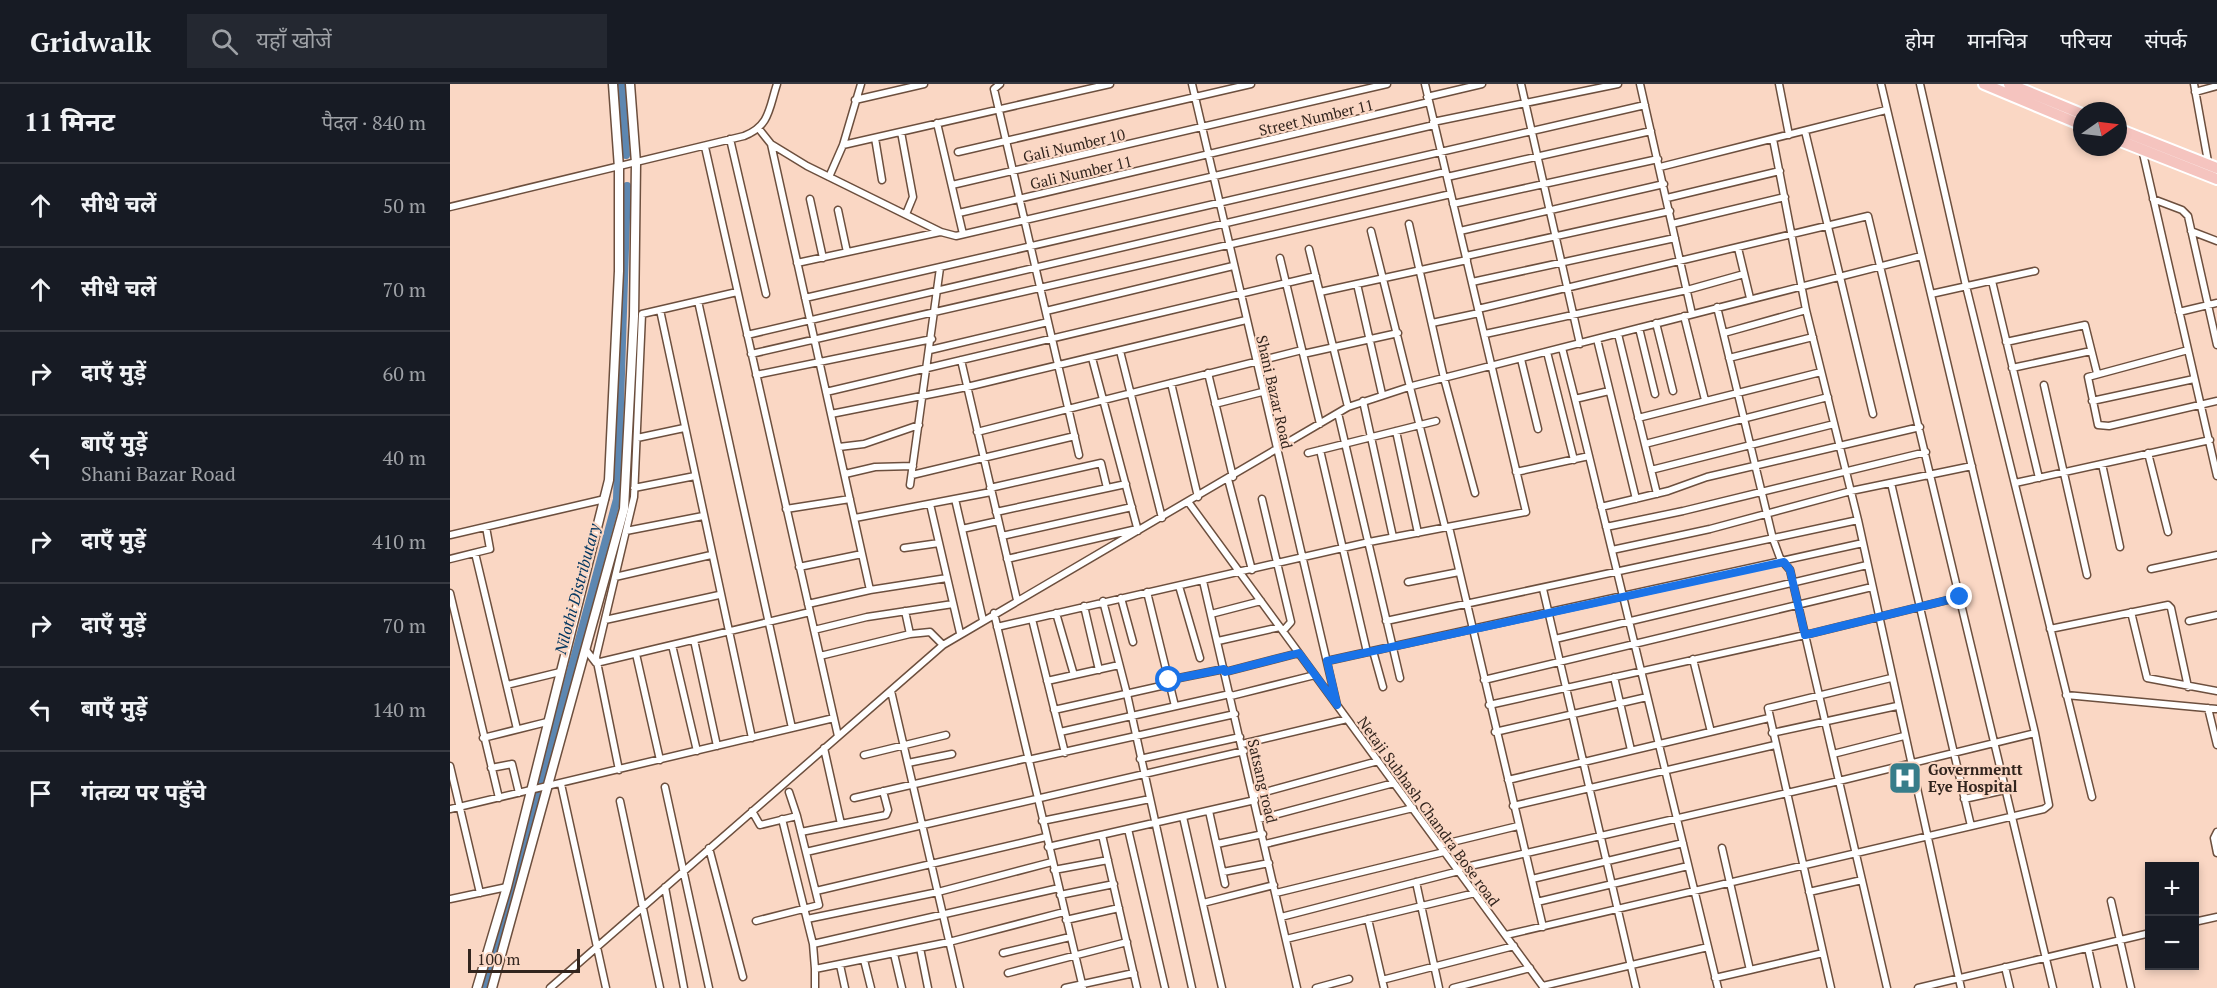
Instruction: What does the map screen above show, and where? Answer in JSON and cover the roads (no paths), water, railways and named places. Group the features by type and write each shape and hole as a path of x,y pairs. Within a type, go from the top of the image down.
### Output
{"main road":[{"path":"1984,84 2073,121"},
{"path":"2009,84 2073,110"},
{"path":"2127,135 2141,144"},
{"path":"2127,142 2141,144 2213,172"}],"street":[{"path":"477,988 534,790 547,722 609,480 615,375 619,168 613,84"},
{"path":"619,770 596,663 634,488 637,438 636,163 630,84"},
{"path":"450,207 705,147 759,129 767,117 777,84"},
{"path":"829,177 843,145 861,84"},
{"path":"855,100 924,84"},
{"path":"1000,84 994,89 1079,455"},
{"path":"843,145 1110,84"},
{"name":"Shani Bazar Road","path":"1192,84 1262,392 1337,705"},
{"path":"958,152 1251,84"},
{"name":"Gali Number 10","path":"952,185 1202,129 1388,84"},
{"path":"997,627 1369,542 1526,512 1425,84"},
{"name":"Street Number 11","path":"1208,154 1428,100 1482,84"},
{"path":"1521,84 1580,344"},
{"path":"797,263 941,232 963,234 1024,221 1213,178 1525,102 1536,102 1618,84"},
{"path":"1640,84 1692,314"},
{"path":"1779,84 1789,135"},
{"path":"1506,935 2044,810 2049,805 2035,733 1881,84"},
{"path":"1920,84 1966,286 2092,797"},
{"path":"2194,84 2213,172"},
{"path":"2195,92 2217,86"},
{"path":"805,298 1645,105"},
{"path":"1660,167 1886,110"},
{"path":"937,123 963,234"},
{"path":"759,129 771,144 829,177 941,232"},
{"path":"747,335 1224,225 1651,131"},
{"path":"1805,131 1873,414"},
{"path":"901,132 913,197 906,214"},
{"path":"875,138 882,180"},
{"path":"730,139 766,294"},
{"path":"1773,139 1806,310 1858,520 1897,706 1961,988"},
{"path":"771,144 870,590"},
{"path":"2141,144 2217,476"},
{"path":"705,147 838,736"},
{"name":"Gali Number 11","path":"959,213 1208,154"},
{"path":"1453,204 1658,159"},
{"path":"1667,198 1779,171"},
{"path":"1460,231 1664,184"},
{"path":"751,354 1451,194"},
{"path":"1672,224 1785,197"},
{"path":"810,199 823,258"},
{"path":"2153,199 2185,211 2217,345"},
{"path":"838,210 847,252"},
{"path":"1320,292 1555,235 1670,211"},
{"path":"1432,323 1567,287 1681,262 1868,216 1932,475 2053,988"},
{"path":"1409,224 1444,378 1475,494"},
{"path":"1371,231 1459,572 1495,732 1543,927"},
{"path":"2191,231 2217,241"},
{"path":"1472,282 1675,238"},
{"path":"1737,248 1750,298"},
{"path":"1309,249 1348,407"},
{"path":"550,988 558,985 596,947 709,848 960,633 1189,503 1348,407 1412,386 1921,255"},
{"path":"1280,258 1320,424"},
{"path":"1046,311 1233,266"},
{"path":"910,485 940,268"},
{"path":"1931,294 2035,271"},
{"path":"1485,334 1687,290 1744,274"},
{"path":"826,392 1316,276"},
{"path":"1992,281 2039,478"},
{"path":"1357,284 1382,394"},
{"path":"638,315 737,292"},
{"path":"698,301 792,728"},
{"path":"2179,312 2217,303"},
{"path":"1717,307 1773,539 1790,570 1793,582 1887,988"},
{"path":"660,310 719,595 752,738"},
{"path":"1724,333 1806,310"},
{"path":"492,988 624,509 638,315"},
{"path":"1684,316 1705,400"},
{"path":"831,414 967,387 1246,321"},
{"path":"930,350 1048,322"},
{"path":"1656,323 1673,391"},
{"path":"2006,342 2085,325 2097,373"},
{"path":"1639,328 1655,394"},
{"path":"977,432 1255,362 1398,333"},
{"path":"1618,334 1657,494"},
{"path":"1729,358 1813,337"},
{"path":"756,375 932,339"},
{"path":"1597,339 1636,499"},
{"path":"1562,348 1718,988"},
{"path":"2188,350 2097,373 2088,380 2098,425 2104,427 2217,401"},
{"path":"1120,351 1162,518"},
{"path":"2013,368 2091,351"},
{"path":"1547,352 1574,459"},
{"path":"1092,358 1138,530"},
{"path":"1521,359 1538,429"},
{"path":"961,360 1017,600"},
{"path":"1638,418 1821,372"},
{"path":"1208,374 1252,570"},
{"path":"2092,401 2194,379"},
{"path":"1171,383 1198,497"},
{"path":"2044,385 2087,575"},
{"path":"1575,399 1610,391"},
{"path":"1215,404 1262,392"},
{"path":"1645,444 1828,397"},
{"path":"1363,401 1393,537"},
{"path":"1338,413 1400,678"},
{"path":"1308,453 1436,421"},
{"path":"1651,470 1749,443 1834,424"},
{"path":"839,447 864,444 919,425"},
{"path":"1601,507 1657,494 1755,465 1920,427"},
{"path":"637,438 684,428"},
{"path":"1395,431 1418,533"},
{"path":"912,475 983,460 1075,436"},
{"path":"2015,483 2210,440"},
{"path":"1320,450 1370,652 1383,687"},
{"path":"1606,527 1683,511 1761,490 1926,452"},
{"path":"2148,453 2168,532"},
{"path":"1516,472 1589,456"},
{"path":"855,518 955,499 1101,463 1107,488"},
{"path":"2102,464 2120,547"},
{"path":"845,474 875,467 913,466"},
{"path":"1612,550 1710,528 1851,491 1972,466"},
{"path":"634,488 695,476"},
{"path":"1891,483 1918,607 1971,826"},
{"path":"996,512 1126,484"},
{"path":"450,535 605,499"},
{"path":"786,509 850,499"},
{"path":"955,499 983,620"},
{"path":"1218,641 1281,629 1291,622 1262,500"},
{"name":"Netaji Subhash Chandra Bose road","path":"1189,503 1543,987"},
{"path":"930,504 960,633"},
{"path":"1002,536 1132,507"},
{"path":"626,531 703,516"},
{"path":"1386,621 1858,520"},
{"path":"962,529 998,521"},
{"path":"450,559 490,549 486,527"},
{"path":"1007,559 1138,530"},
{"path":"904,548 939,543"},
{"path":"1327,661 1549,614 1863,543"},
{"path":"475,554 517,729"},
{"path":"800,567 862,554"},
{"path":"615,577 711,555"},
{"path":"2151,569 2217,555"},
{"path":"1555,639 1867,565"},
{"path":"1408,582 1459,572"},
{"path":"808,604 870,590 947,578"},
{"name":"Satsang road","path":"1203,581 1255,797 1297,988"},
{"path":"1179,586 1200,658"},
{"path":"1484,680 1872,587"},
{"path":"1543,589 1636,988"},
{"path":"1147,592 1175,706"},
{"path":"450,593 499,798"},
{"path":"605,620 719,595"},
{"path":"1489,705 1805,635 1960,597"},
{"path":"1121,598 1133,642"},
{"path":"1103,601 1127,694 1192,988"},
{"path":"1211,614 1261,602"},
{"path":"814,630 905,611 953,604"},
{"path":"1084,606 1099,669"},
{"path":"2050,630 2170,606 2188,687"},
{"path":"905,611 910,634"},
{"path":"596,663 810,612"},
{"path":"2131,612 2145,677 2217,691"},
{"path":"994,613 1036,797 1083,986"},
{"path":"1056,613 1074,675"},
{"path":"2189,621 2217,615"},
{"path":"1032,619 1065,753"},
{"path":"820,656 910,634 930,632 944,645"},
{"path":"694,640 717,746"},
{"path":"672,645 696,751"},
{"path":"586,650 596,663"},
{"path":"1054,710 1299,653"},
{"path":"636,654 660,760"},
{"path":"1693,659 1711,732"},
{"path":"1047,681 1119,665"},
{"path":"507,685 560,672"},
{"path":"1060,732 1315,675"},
{"path":"1614,676 1631,750"},
{"path":"1831,988 1768,708 1891,678"},
{"path":"891,691 960,988"},
{"path":"2066,695 2217,709"},
{"path":"1495,732 1647,697"},
{"path":"1772,733 1897,706"},
{"path":"2208,708 2217,745"},
{"path":"854,798 1235,714"},
{"path":"450,809 834,718"},
{"path":"1508,780 1769,718"},
{"path":"806,852 1036,797 1144,774 1347,719"},
{"path":"483,738 547,722"},
{"path":"1281,917 1525,852 1600,837 2035,733"},
{"path":"864,755 946,735"},
{"path":"1833,754 1904,736"},
{"path":"1140,759 1240,737"},
{"path":"1514,806 1775,745"},
{"path":"824,748 841,824"},
{"path":"908,764 952,754"},
{"path":"1048,847 1209,811 1378,761"},
{"path":"491,768 513,764 519,793"},
{"path":"450,766 480,892"},
{"path":"1260,819 1394,783"},
{"path":"561,784 606,988"},
{"path":"665,787 709,988"},
{"path":"1964,799 2005,790"},
{"path":"801,832 886,815 888,813 884,791"},
{"path":"756,921 819,905 789,792"},
{"path":"1042,821 1150,799"},
{"path":"620,801 660,988"},
{"path":"1265,844 1413,808"},
{"path":"752,811 759,825 796,816"},
{"path":"1209,811 1225,884"},
{"path":"1183,817 1222,988"},
{"path":"782,819 813,944 816,988"},
{"path":"1440,845 1518,826"},
{"path":"1128,829 1165,988"},
{"path":"2217,832 2214,838 2217,853"},
{"path":"1216,844 1263,834"},
{"path":"1102,835 1137,988"},
{"path":"816,891 1046,837"},
{"path":"1532,879 1683,843"},
{"path":"709,848 743,977"},
{"path":"1722,848 1750,970"},
{"path":"1276,893 1444,852"},
{"path":"1054,870 1108,860"},
{"path":"807,919 938,892 1052,862"},
{"path":"1223,872 1269,863"},
{"path":"1537,902 1688,866"},
{"path":"1809,892 1862,880"},
{"path":"1416,882 1439,988"},
{"path":"813,944 1059,892 1114,884"},
{"path":"1203,903 1274,885"},
{"path":"450,899 507,887"},
{"path":"665,887 684,988"},
{"path":"1286,939 1475,893"},
{"path":"2111,901 2131,988"},
{"path":"1066,920 1119,908"},
{"path":"815,969 949,942 1064,912"},
{"path":"2199,921 2217,916"},
{"path":"1368,919 1384,988"},
{"path":"1918,988 2145,934"},
{"path":"1003,953 1070,937"},
{"path":"1008,973 1127,942"},
{"path":"1382,980 1514,946"},
{"path":"1543,987 1708,947"},
{"path":"920,948 928,988"},
{"path":"2088,948 2097,988"},
{"path":"1715,978 1823,953"},
{"path":"894,954 902,988"},
{"path":"864,960 871,988"},
{"path":"840,965 845,988"},
{"path":"2005,967 2010,988"},
{"path":"1453,988 1530,968"},
{"path":"1065,988 1083,986 1134,973"},
{"path":"1316,988 1349,980"}],"waterway":[{"name":"Nilothi Distributary","path":"622,84 626,155"},
{"name":"Nilothi Distributary","path":"483,988 491,967 617,499 627,186"}],"place":[{"name":"Governmentt Eye Hospital","path":"1905,778"}]}
